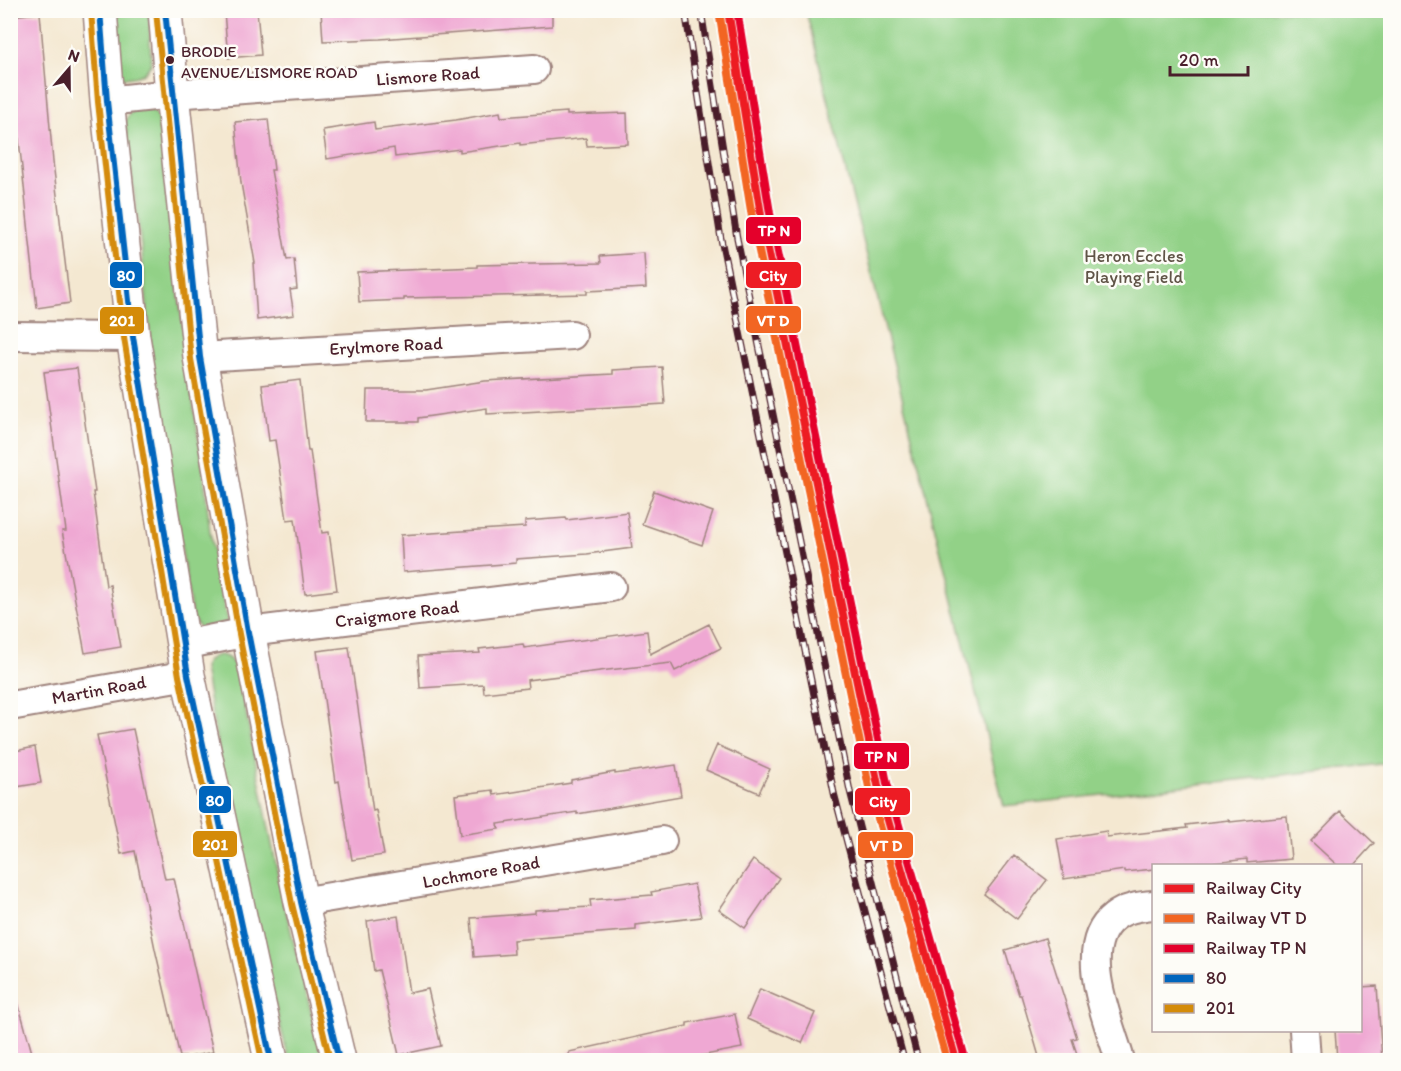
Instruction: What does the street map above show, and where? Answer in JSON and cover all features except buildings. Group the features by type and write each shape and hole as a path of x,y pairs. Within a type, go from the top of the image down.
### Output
{"street":[{"path":"100,10 107,100 133,338 185,660 271,1060"},
{"path":"165,10 200,357 248,632 301,902 339,1060"},
{"name":"Lismore Road","path":"107,100 534,69"},
{"name":"Erylmore Road","path":"200,357 572,335"},
{"path":"10,336 133,338"},
{"name":"Craigmore Road","path":"185,660 248,632 611,587"},
{"name":"Martin Road","path":"10,705 185,660"},
{"name":"Lochmore Road","path":"301,902 662,841"},
{"path":"1120,1060 1096,979 1097,943 1113,917 1127,909 1152,905"},
{"path":"1304,1032 1306,1060"}],"green space":[{"path":"109,11 149,11 151,64 140,75 124,78 115,72"},
{"name":"Heron Eccles Playing Field","path":"806,11 1390,11 1390,763 1004,806"},
{"path":"137,108 154,111 158,118 210,532 227,621 222,630 204,630 192,618 151,349 142,254 125,122 129,114"},
{"path":"220,655 233,663 241,687 282,895 323,1060 289,1060 251,912 226,797 204,668 210,659"}],"railway":[{"path":"685,10 721,239 834,793 904,1060"},
{"path":"701,10 737,238 850,791 918,1060"}],"rail line":[{"name":"City","path":"728,10 761,215 878,785 956,1060"}],"transit line":[{"name":"80","path":"100,10 107,101 133,337 188,675 271,1060"},
{"name":"80","path":"165,10 200,357 248,632 301,902 339,1060"},
{"path":"737,10 770,213 887,783 965,1058"},
{"name":"201","path":"91,11 98,102 124,338 179,676 262,1060"},
{"name":"201","path":"156,11 191,359 239,634 292,904 330,1060"},
{"path":"719,11 752,217 869,787 947,1060"}],"place":[{"name":"BRODIE AVENUE/LISMORE ROAD","path":"170,60"}]}
